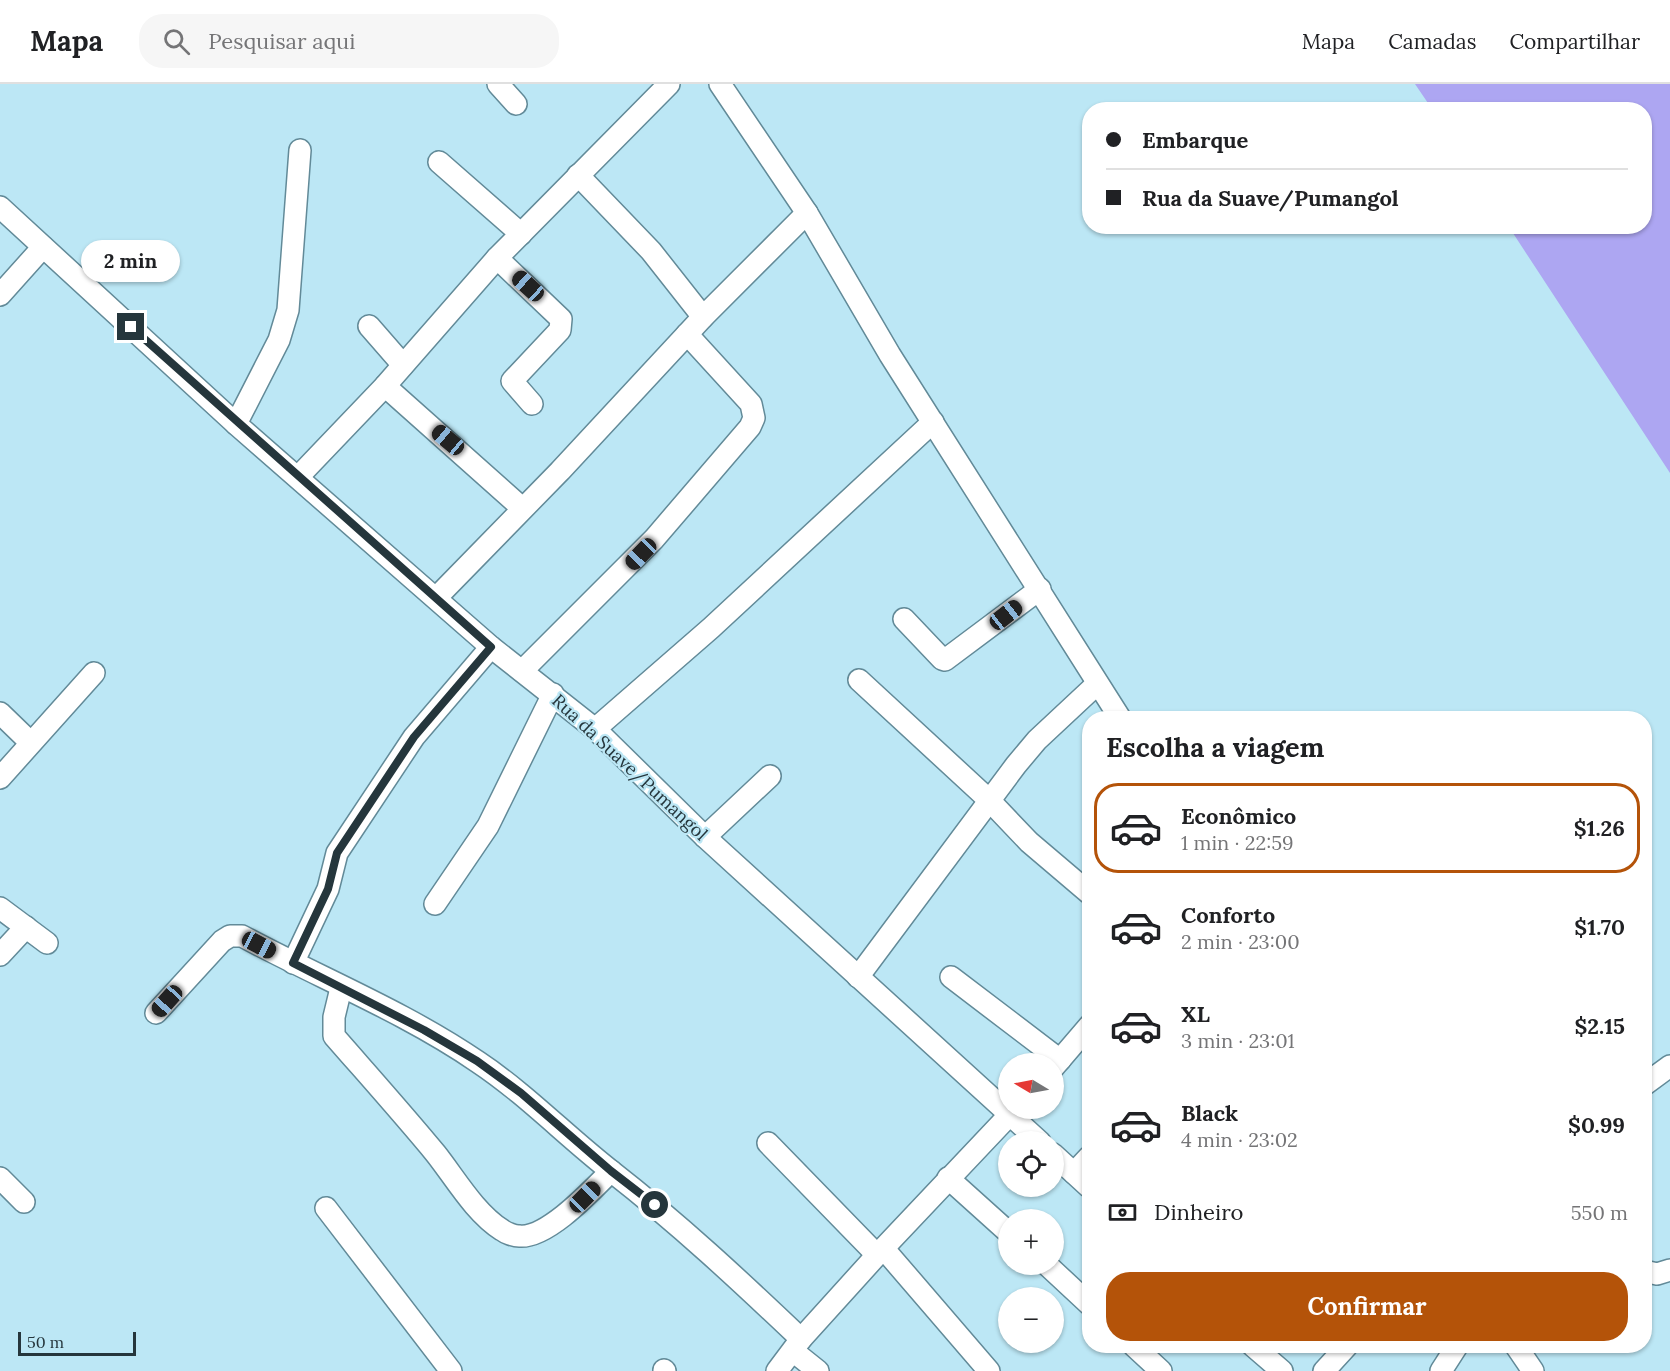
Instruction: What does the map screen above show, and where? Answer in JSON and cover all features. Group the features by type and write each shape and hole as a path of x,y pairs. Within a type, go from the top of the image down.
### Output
{"street":[{"path":"498,84 516,104"},
{"path":"298,477 385,386 497,258 669,84"},
{"path":"720,84 807,213 933,422 1040,588 1115,711"},
{"path":"236,424 279,340 288,310 300,150"},
{"path":"439,162 522,234"},
{"path":"578,175 651,251 703,316"},
{"name":"Rua da Suave/Pumangol","path":"0,207 236,424 437,597 491,647 554,694 595,729 705,837 858,977 998,1099"},
{"path":"437,597 560,471 703,316 807,213"},
{"path":"0,295 43,247"},
{"path":"497,258 561,319 560,330 512,381 532,404"},
{"path":"369,326 403,365"},
{"path":"522,671 654,539 750,428 754,418 751,404 687,334"},
{"path":"385,386 522,508"},
{"path":"595,729 711,627 933,422"},
{"path":"904,619 945,660 1040,588"},
{"path":"293,963 328,889 337,853 414,737 491,647"},
{"path":"0,778 94,673"},
{"path":"858,680 990,800 1029,842 1082,887"},
{"path":"858,977 1037,740 1097,684"},
{"path":"435,904 488,826 554,694"},
{"path":"0,712 30,742"},
{"path":"705,837 770,776"},
{"path":"0,908 47,943"},
{"path":"0,955 26,927"},
{"path":"156,1013 222,941 231,936 242,936 424,1030 477,1061 521,1093 611,1171 639,1191 704,1246 797,1345 818,1371"},
{"path":"951,976 1043,1053"},
{"path":"341,988 334,1017 334,1036 370,1075 480,1209 502,1230 518,1236 529,1236 541,1230 585,1197 611,1171"},
{"path":"1064,1055 1082,1034"},
{"path":"1652,1079 1670,1066"},
{"path":"777,1371 797,1345 948,1178 1006,1119"},
{"name":"Rua da Suave/Pumangol","path":"1019,1119 1030,1131"},
{"path":"768,1143 881,1252 989,1371"},
{"path":"1064,1164 1082,1180"},
{"path":"0,1178 24,1202"},
{"path":"948,1178 998,1223"},
{"path":"326,1208 451,1371"},
{"path":"1652,1273 1658,1274 1670,1270"},
{"path":"1058,1275 1082,1297"},
{"path":"1142,1353 1161,1371"},
{"path":"1261,1353 1282,1371"},
{"path":"1324,1371 1341,1353"},
{"path":"1441,1371 1453,1353"},
{"path":"1521,1353 1533,1371"}],"shaded area":[{"path":"1415,84 1670,84 1670,473 1514,234 1652,234 1652,102 1427,102"}],"route":[{"path":"131,327 236,424 437,597 491,647 414,737 337,853 328,889 293,963 424,1030 477,1061 521,1093 611,1171 655,1205"}]}
